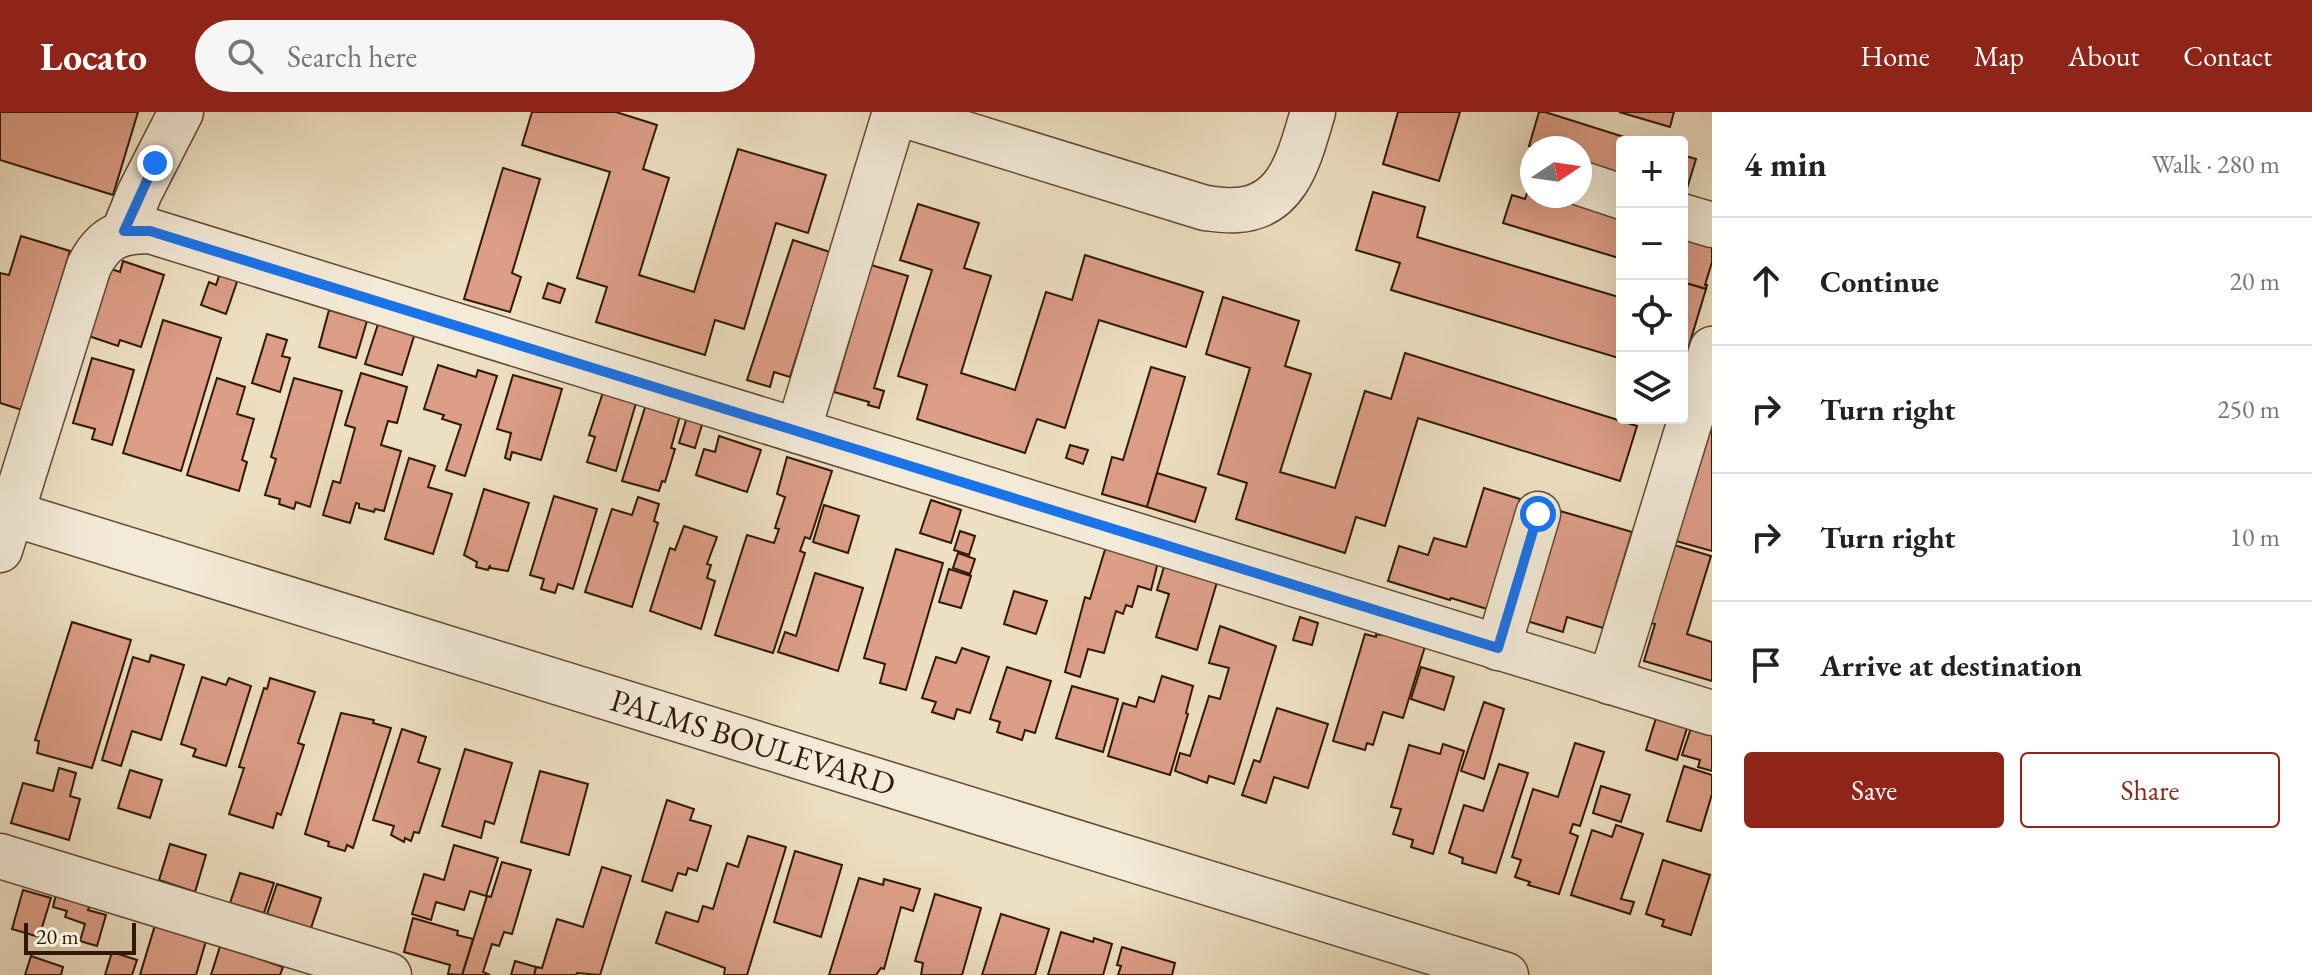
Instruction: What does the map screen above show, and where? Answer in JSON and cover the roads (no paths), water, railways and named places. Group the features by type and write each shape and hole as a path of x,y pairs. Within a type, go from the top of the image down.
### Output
{"street":[{"path":"124,231 140,192 181,112"},
{"path":"798,431 894,112 1205,208 1239,210 1270,200 1289,180 1313,112"},
{"path":"1592,187 1616,195"},
{"path":"1688,218 1712,225"},
{"path":"4,524 95,253 124,231 150,231 1712,713"},
{"path":"1610,682 1712,349"},
{"path":"1498,648 1538,514"},
{"name":"PALMS BOULEVARD","path":"4,524 1506,975"},
{"path":"0,856 389,975"}]}
